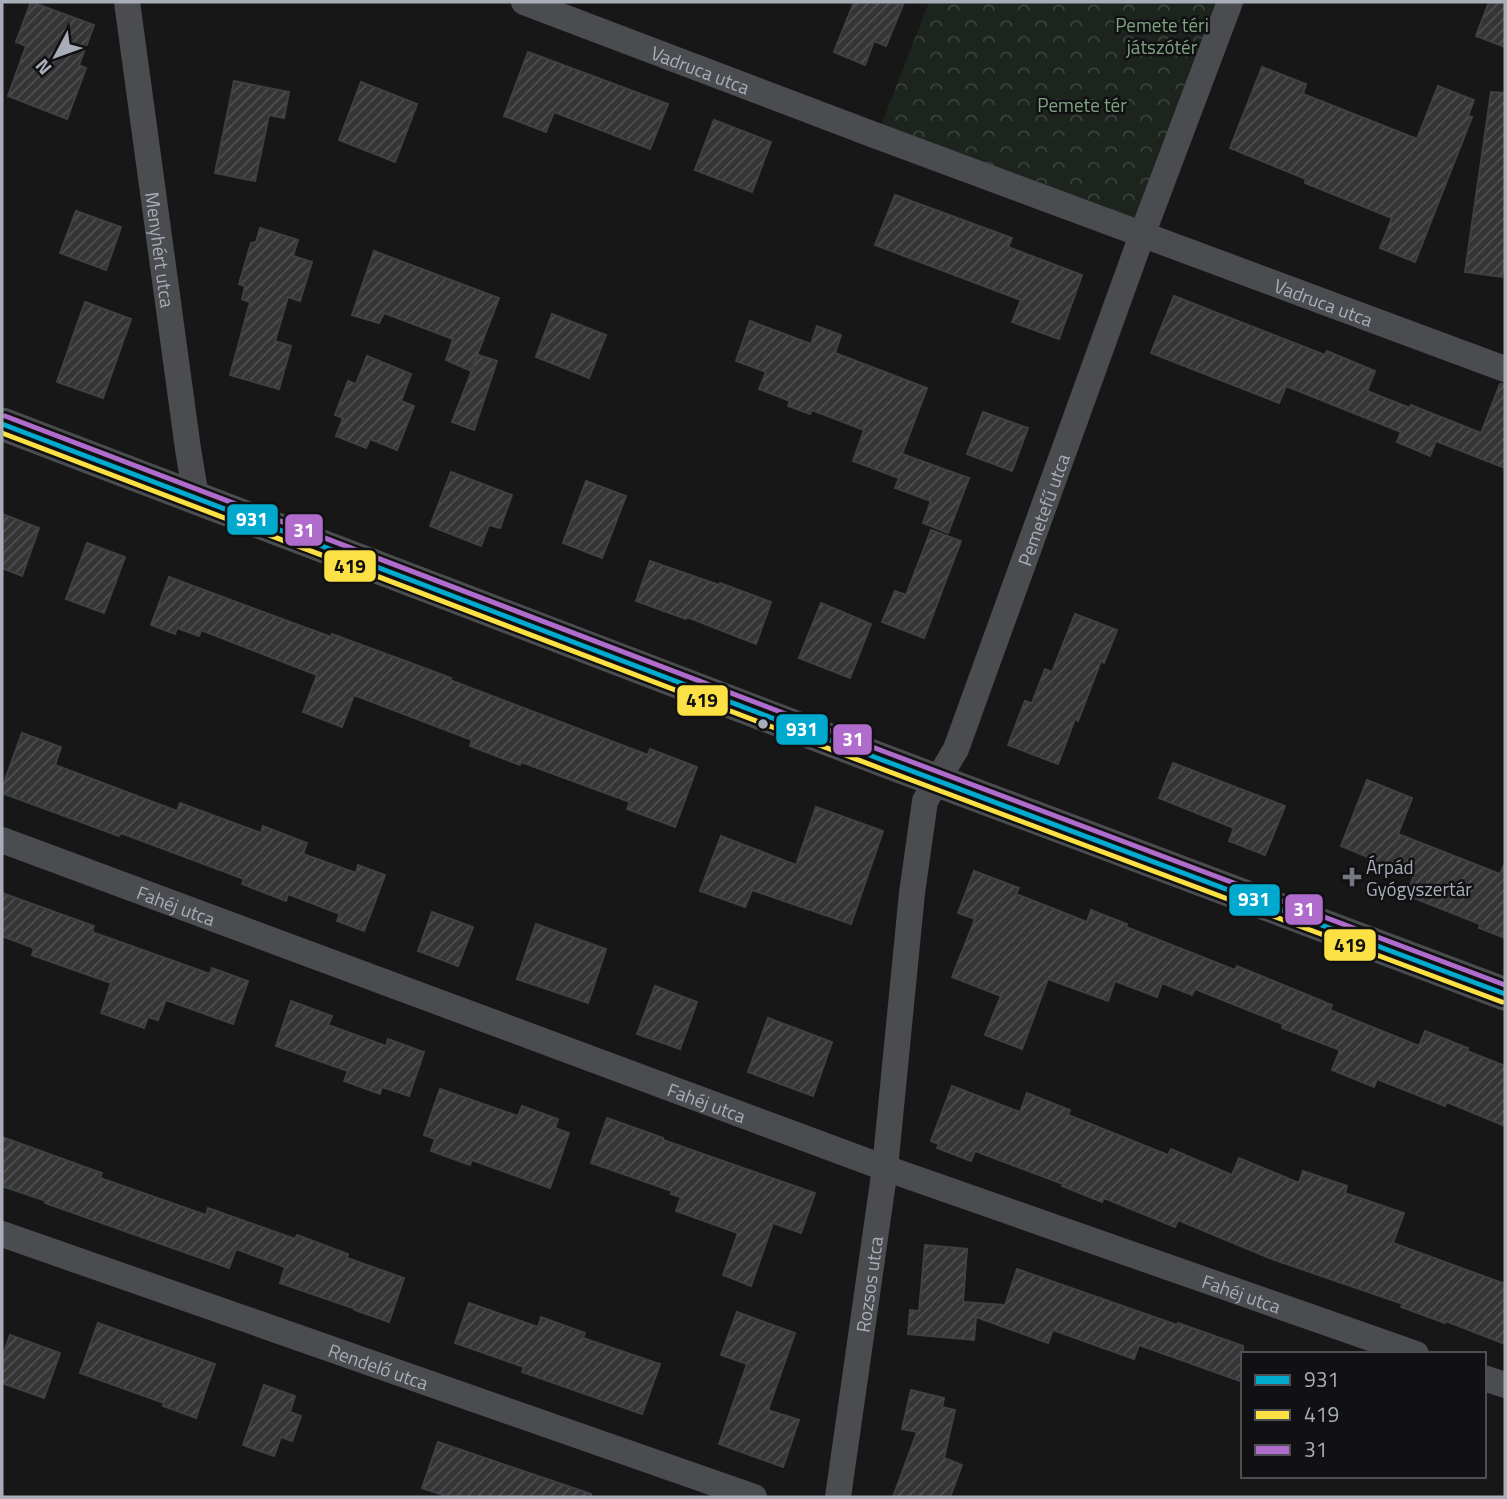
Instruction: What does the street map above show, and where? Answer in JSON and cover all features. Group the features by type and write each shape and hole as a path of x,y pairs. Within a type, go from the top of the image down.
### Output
{"street":[{"name":"Menyhért utca","path":"127,2 196,497"},
{"name":"Vadruca utca","path":"524,2 1505,369"},
{"path":"1142,235 1230,2"},
{"name":"Pemetefű utca","path":"937,780 956,749 1142,235"},
{"path":"2,424 1505,994"},
{"name":"Rozsos utca","path":"838,1497 885,1168 912,893 925,801 937,780"},
{"name":"Fahéj utca","path":"2,840 885,1168 1410,1352"},
{"name":"Rendelő utca","path":"2,1234 754,1497"},
{"path":"1486,1379 1505,1385"}],"green space":[{"name":"Pemete tér","path":"929,2 1230,2 1142,235 877,136"}],"building":[{"path":"31,2 94,25 79,65 86,68 67,119 8,96 26,46 16,42"},
{"path":"854,2 904,2 886,46 874,41 865,65 834,52"},
{"path":"1489,2 1505,2 1505,47 1476,36"},
{"path":"528,52 668,104 650,149 554,112 546,132 504,116"},
{"path":"1262,67 1306,84 1303,94 1417,139 1438,86 1474,100 1468,116 1472,117 1415,262 1380,248 1392,218 1305,183 1306,179 1230,148"},
{"path":"234,81 289,92 284,118 269,115 255,181 215,173"},
{"path":"361,82 417,104 395,162 339,140"},
{"path":"1491,92 1505,93 1505,256 1502,277 1465,272"},
{"path":"714,120 771,142 752,192 695,170"},
{"path":"895,195 1012,238 1008,247 1082,275 1059,339 1012,322 1021,300 875,245"},
{"path":"76,211 121,227 106,270 60,253"},
{"path":"260,228 298,240 293,256 312,262 300,301 288,297 275,341 291,346 279,389 230,375 250,302 242,299 245,286 239,284 251,243 256,242"},
{"path":"374,251 499,298 471,371 446,360 453,339 384,313 379,323 352,315"},
{"path":"1174,296 1325,355 1327,351 1375,371 1367,391 1481,433 1500,384 1505,384 1505,468 1436,441 1430,456 1397,442 1401,432 1286,386 1279,403 1151,353"},
{"path":"85,302 131,319 103,398 57,382"},
{"path":"552,314 606,335 589,378 536,357"},
{"path":"750,321 811,344 817,326 841,335 835,353 927,388 902,454 969,478 948,533 923,523 931,501 895,488 899,478 853,461 864,430 812,410 810,414 788,406 790,401 759,389 766,372 736,361"},
{"path":"478,355 497,361 474,430 452,422"},
{"path":"367,356 411,374 401,401 414,406 397,450 370,439 366,448 336,436 343,418 335,415 348,381 356,384"},
{"path":"983,412 1028,428 1012,471 967,454"},
{"path":"451,472 512,495 500,528 489,525 481,546 430,526"},
{"path":"586,481 626,496 602,558 563,543"},
{"path":"2,514 39,528 22,576 2,568"},
{"path":"931,530 961,541 924,638 882,622 895,591 906,595"},
{"path":"87,543 125,557 104,613 66,599"},
{"path":"650,561 771,602 756,644 687,617 686,619 636,601"},
{"path":"169,577 331,637 332,634 408,662 648,755 650,749 697,767 675,827 627,809 630,802 470,746 472,740 354,695 342,727 303,712 317,675 201,630 199,636 177,628 175,634 151,625"},
{"path":"821,603 871,624 850,678 799,658"},
{"path":"1075,614 1117,630 1104,663 1101,661 1078,721 1075,719 1058,764 1008,745 1025,701 1032,703 1045,669 1052,672"},
{"path":"22,733 61,747 55,765 177,811 180,803 261,833 263,826 307,843 303,854 356,873 358,865 385,875 364,931 337,921 340,914 288,894 286,901 242,884 244,879 121,833 119,836 2,793"},
{"path":"1173,763 1285,806 1265,855 1229,841 1234,828 1159,798"},
{"path":"1367,780 1412,798 1398,834 1500,874 1505,866 1505,938 1479,928 1480,924 1406,895 1414,876 1341,846"},
{"path":"816,807 883,831 851,924 752,890 745,907 700,891 721,836 796,865"},
{"path":"974,871 1019,888 1016,894 1087,922 1091,910 1127,924 1126,927 1235,970 1237,966 1332,1005 1330,1010 1419,1046 1425,1031 1468,1048 1467,1051 1505,1066 1505,1126 1447,1102 1445,1106 1377,1079 1374,1087 1332,1070 1340,1050 1282,1028 1283,1024 1195,989 1192,995 1162,983 1157,997 1115,981 1108,1001 1048,979 1022,1049 985,1035 1001,996 952,977 975,919 958,913"},
{"path":"2,893 94,926 92,932 210,974 212,968 248,981 233,1024 166,1000 158,1020 148,1017 144,1028 101,1013 111,983 32,955 34,948 2,936"},
{"path":"432,912 473,927 458,966 418,951"},
{"path":"536,924 606,949 588,1003 517,979"},
{"path":"655,986 697,1002 680,1049 637,1034"},
{"path":"291,1001 332,1016 328,1025 386,1046 388,1039 424,1052 409,1096 382,1087 380,1094 344,1081 348,1071 276,1046"},
{"path":"768,1018 832,1042 813,1096 748,1072"},
{"path":"952,1086 1020,1112 1027,1093 1070,1110 1068,1115 1168,1155 1171,1149 1232,1175 1239,1158 1299,1183 1303,1171 1347,1186 1345,1193 1404,1213 1393,1243 1505,1284 1505,1344 1401,1307 1403,1304 1272,1259 1178,1220 1175,1227 1104,1198 1102,1202 1062,1186 1063,1184 975,1151 971,1161 937,1148 939,1144 931,1141"},
{"path":"440,1089 518,1116 522,1106 558,1119 555,1128 569,1133 550,1188 472,1160 470,1165 431,1151 435,1139 424,1135"},
{"path":"607,1118 815,1193 801,1233 773,1223 751,1286 723,1275 738,1233 676,1211 681,1197 671,1194 672,1191 591,1163"},
{"path":"2,1137 102,1173 100,1178 206,1215 208,1208 295,1239 297,1235 348,1254 347,1258 404,1278 389,1322 280,1283 285,1267 236,1249 229,1268 2,1186"},
{"path":"925,1245 967,1249 963,1302 1005,1305 1017,1269 1243,1346 1241,1381 1139,1345 1134,1359 1053,1330 1048,1343 976,1317 974,1340 908,1334 910,1310 919,1311"},
{"path":"469,1303 538,1327 541,1317 585,1333 583,1338 660,1364 642,1414 522,1372 524,1367 455,1343"},
{"path":"737,1312 795,1333 768,1410 799,1420 783,1467 719,1444 747,1364 721,1355"},
{"path":"98,1323 215,1364 196,1418 163,1406 164,1403 80,1373"},
{"path":"10,1335 60,1353 44,1398 2,1383 2,1358"},
{"path":"264,1385 295,1396 290,1412 301,1416 292,1441 281,1437 274,1456 243,1445"},
{"path":"911,1390 944,1398 942,1407 955,1410 944,1458 962,1465 950,1497 893,1497 917,1432 902,1429"},
{"path":"438,1442 591,1494 591,1497 449,1497 422,1488"}],"transit line":[{"name":"31","path":"5,416 1505,985"},
{"name":"931","path":"2,424 1505,994"},
{"name":"419","path":"2,433 1502,1002"}],"place":[{"name":"Árpád Gyógyszertár","path":"1352,877"}],"park label":[{"name":"Pemete téri játszótér","path":"1162,35"}]}
